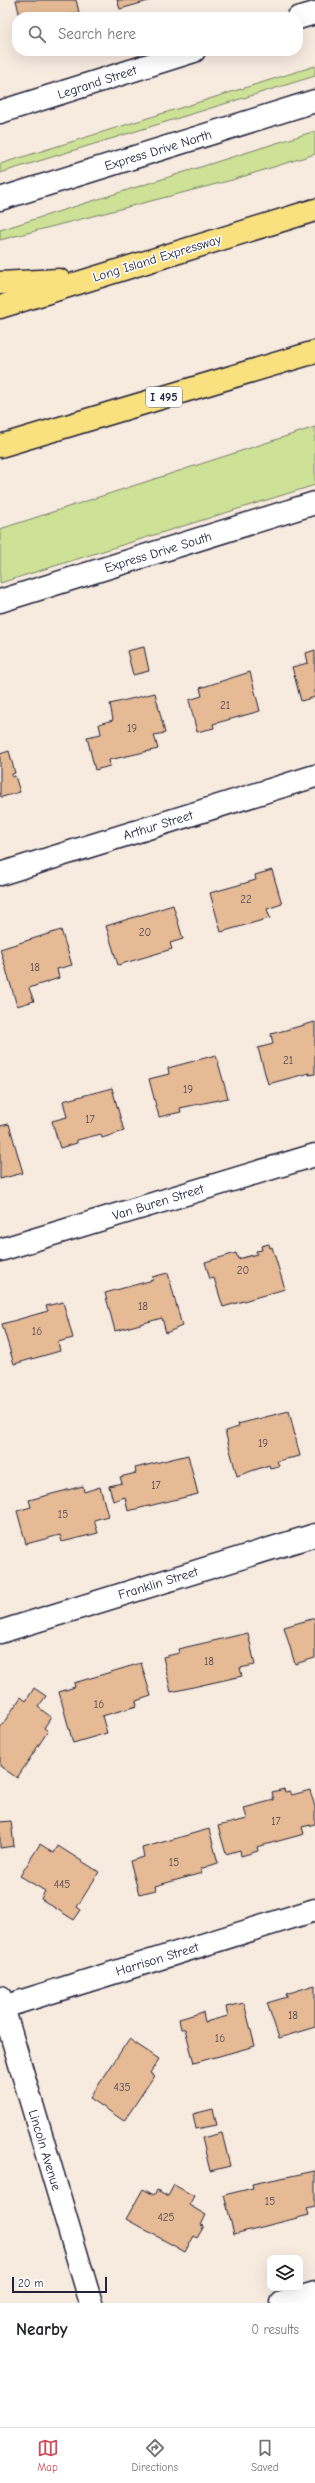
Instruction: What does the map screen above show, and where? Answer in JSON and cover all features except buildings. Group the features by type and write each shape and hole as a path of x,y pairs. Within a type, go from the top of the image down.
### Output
{"highway":[{"name":"Long Island Expressway","path":"0,307 90,278 315,210"},
{"path":"0,283 90,278"},
{"name":"I 495","path":"4,445 315,352"}],"street":[{"path":"303,17 315,13"},
{"name":"Legrand Street","path":"0,112 178,56"},
{"name":"Express Drive North","path":"0,199 315,101"},
{"name":"Express Drive South","path":"0,601 315,503"},
{"name":"Arthur Street","path":"0,874 315,776"},
{"name":"Van Buren Street","path":"0,1250 315,1155"},
{"name":"Franklin Street","path":"0,1632 315,1535"},
{"name":"Harrison Street","path":"1,2004 315,1910"},
{"name":"Lincoln Avenue","path":"1,2004 91,2303"},
{"path":"282,2303 315,2293"}],"green space":[{"path":"315,66 315,76 0,173 0,164"},
{"path":"315,131 315,154 232,180 0,240 0,230"},
{"path":"315,427 315,485 0,583 0,529"}]}
